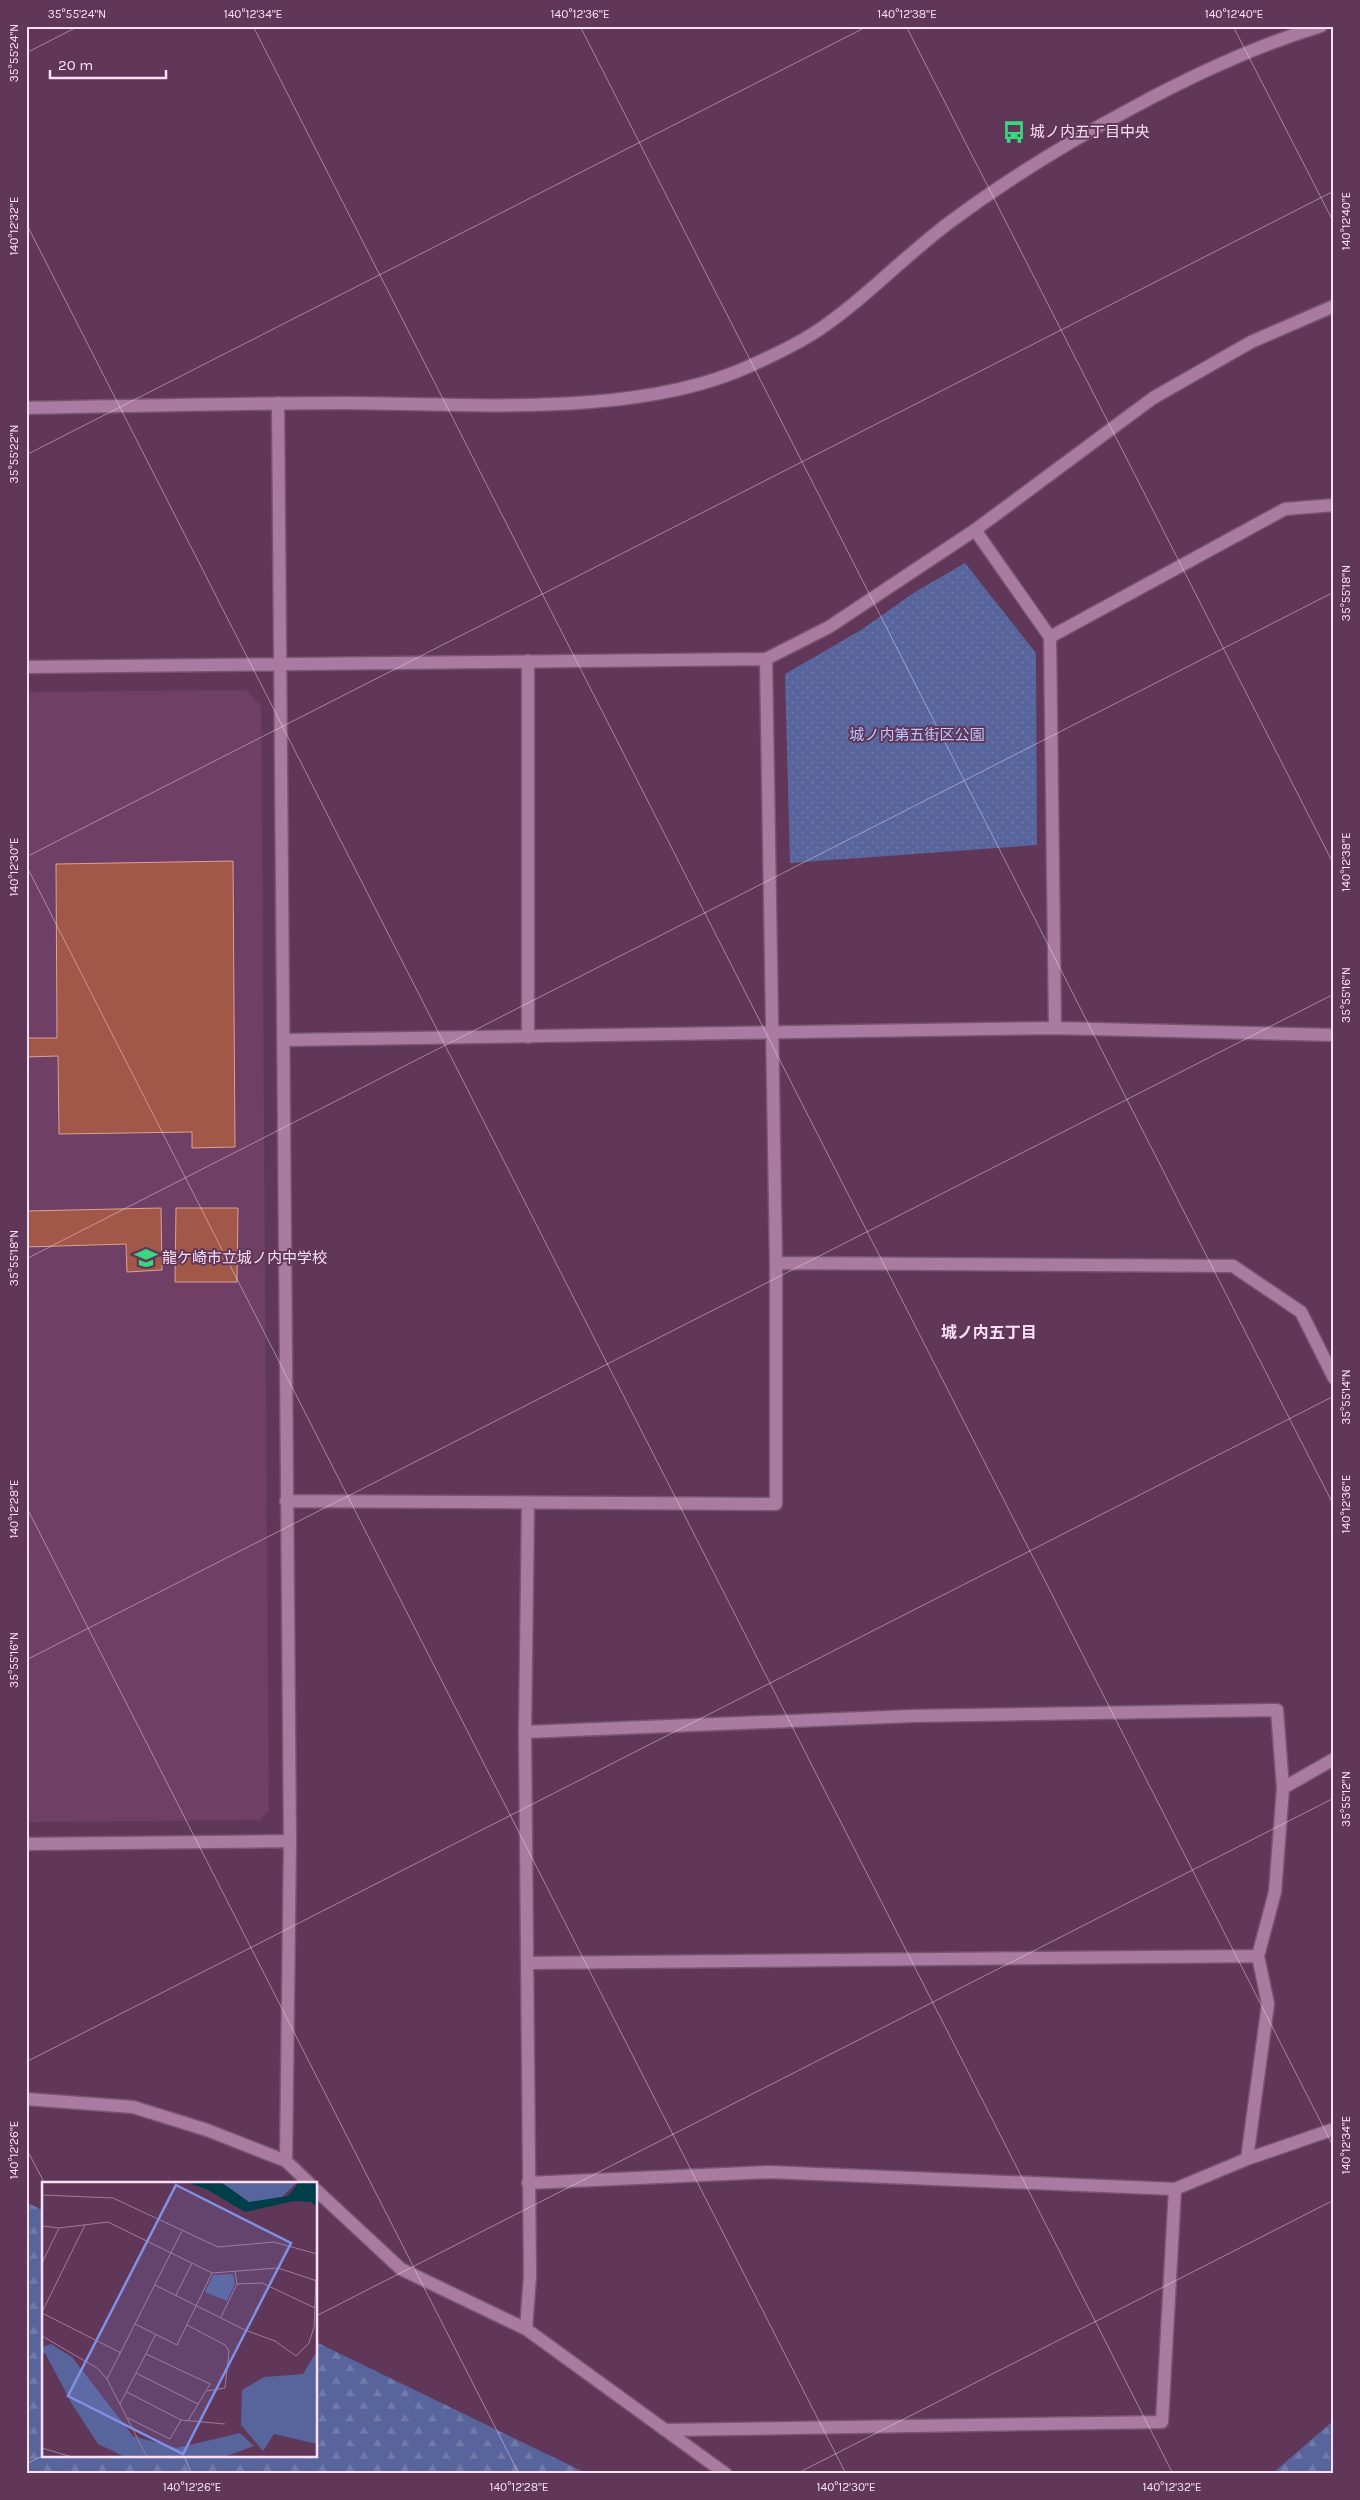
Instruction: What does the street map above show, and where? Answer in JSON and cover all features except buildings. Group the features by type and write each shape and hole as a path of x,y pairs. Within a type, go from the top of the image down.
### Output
{"street":[{"path":"26,408 278,403 554,404 621,398 691,386 748,367 814,334 873,287 945,225 1002,184 1060,146 1201,71 1282,38 1321,26"},
{"path":"26,667 766,659 829,627 975,530 1154,398 1251,342 1334,306"},
{"path":"278,403 290,1841 286,2161"},
{"path":"1050,637 1285,509 1334,505"},
{"path":"975,530 1050,637 1055,1028"},
{"path":"286,1501 528,1504 776,1504 776,1263 770,1033 766,659"},
{"path":"528,661 528,1037"},
{"path":"284,1040 1055,1028 1334,1035"},
{"path":"776,1263 1233,1266 1302,1312 1334,1378"},
{"path":"526,2329 530,2276 525,1732 528,1504"},
{"path":"525,1732 912,1716 1277,1710 1283,1788 1275,1892 1258,1956 1268,2004 1247,2159"},
{"path":"1283,1788 1334,1759"},
{"path":"26,1844 290,1841"},
{"path":"528,1964 1258,1956"},
{"path":"26,2099 133,2107 207,2130 286,2161 308,2182"},
{"path":"528,2183 769,2172 1175,2189 1247,2159 1334,2129"},
{"path":"665,2430 1162,2422 1175,2189"},
{"path":"318,2192 401,2270 526,2329 726,2474"}],"shaded area":[{"name":"龍ケ崎市立城ノ内中学校","path":"246,690 261,706 269,1810 260,1820 26,1822 26,692"}],"green space":[{"name":"城ノ内第五街区公園","path":"965,563 1036,653 1037,845 790,863 785,674 861,630 915,592"},
{"path":"26,2202 42,2210 42,2458 318,2458 318,2343 588,2474 26,2474"},
{"path":"1334,2420 1334,2474 1268,2474 1273,2473"}],"place":[{"name":"城ノ内五丁目中央","path":"1014,132"},
{"name":"龍ケ崎市立城ノ内中学校","path":"146,1258"}],"district":[{"name":"城ノ内五丁目","path":"989,1332"}]}
